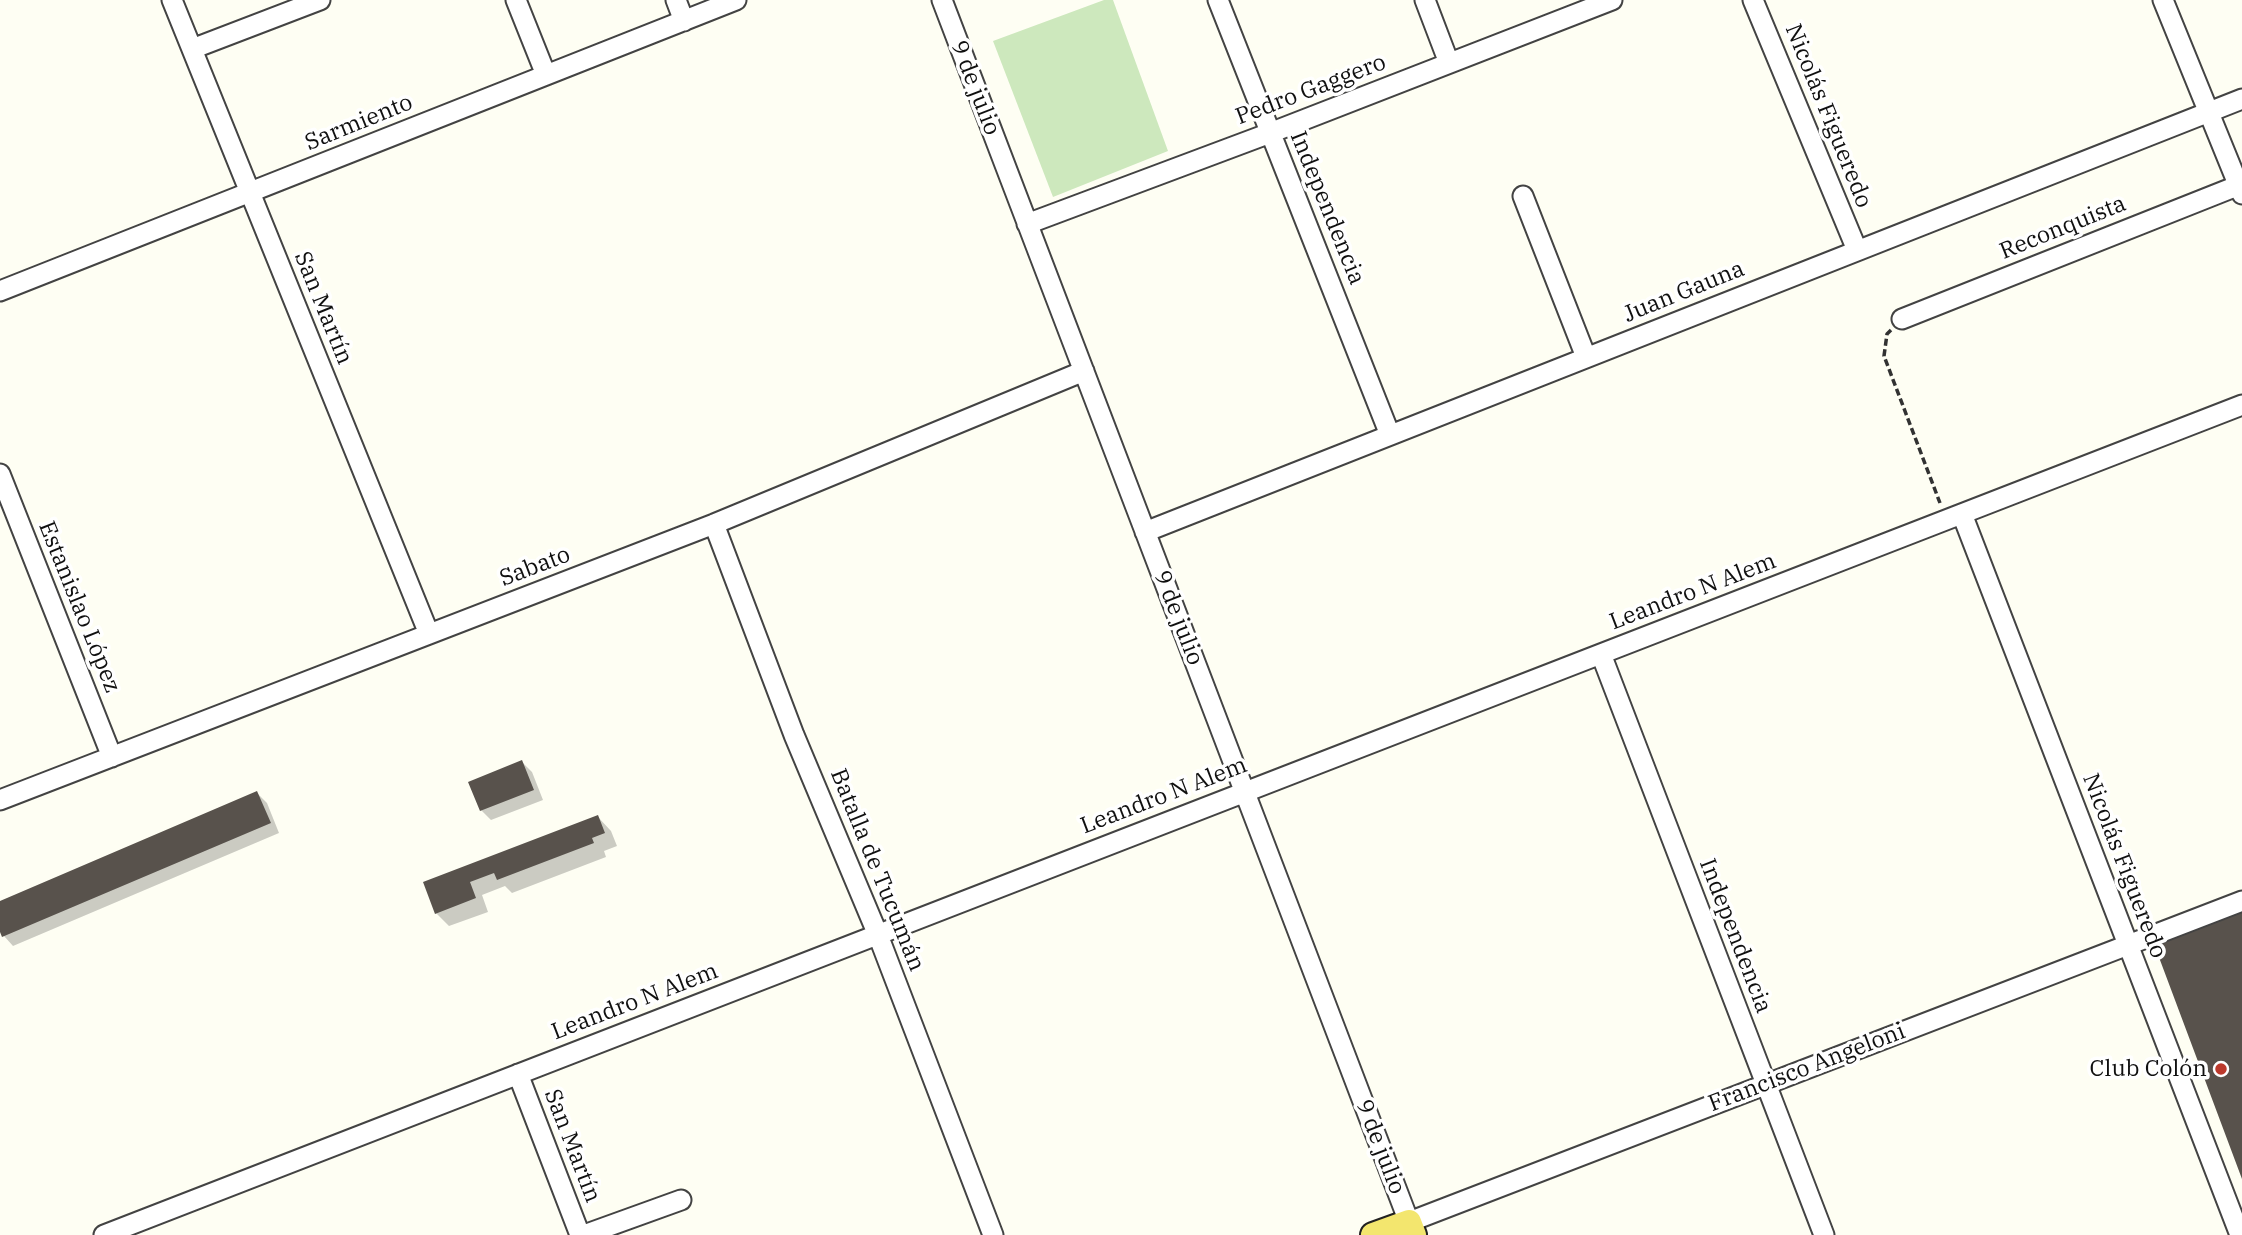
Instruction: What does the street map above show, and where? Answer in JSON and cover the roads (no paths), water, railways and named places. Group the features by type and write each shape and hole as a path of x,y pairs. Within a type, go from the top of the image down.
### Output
{"main road":[{"name":"Francisco Angeloni","path":"1373,1235 1411,1228"}],"street":[{"name":"San Martín","path":"172,0 429,634"},
{"path":"192,49 320,0"},
{"path":"516,0 546,75"},
{"path":"676,0 684,20"},
{"name":"Sarmiento","path":"0,291 736,0"},
{"name":"9 de julio","path":"942,0 1411,1228"},
{"name":"Independencia","path":"1218,0 1390,435"},
{"path":"1425,0 1449,63"},
{"name":"Pedro Gaggero","path":"1027,224 1612,0"},
{"name":"Nicolás Figueredo","path":"1754,0 1857,250"},
{"path":"2162,0 2241,188"},
{"name":"Juan Gauna","path":"1145,532 2242,99"},
{"name":"Reconquista","path":"1902,318 2241,188"},
{"path":"1523,197 1586,357"},
{"name":"Sabato","path":"0,800 713,524 1084,371"},
{"name":"Leandro N Alem","path":"104,1235 155,1226 518,1074 2242,405"},
{"name":"Estanislao López","path":"0,474 112,757"},
{"name":"Nicolás Figueredo","path":"1954,517 2128,945 2240,1235"},
{"name":"Batalla de Tucumán","path":"713,524 794,735 878,934 993,1235"},
{"name":"Independencia","path":"1601,654 1824,1235"},
{"name":"Francisco Angeloni","path":"1411,1228 1766,1083 2242,901"},
{"name":"San Martín","path":"518,1074 582,1235"},
{"path":"582,1235 681,1199"}],"place":[{"name":"Club Colón","path":"2221,1069"}]}
